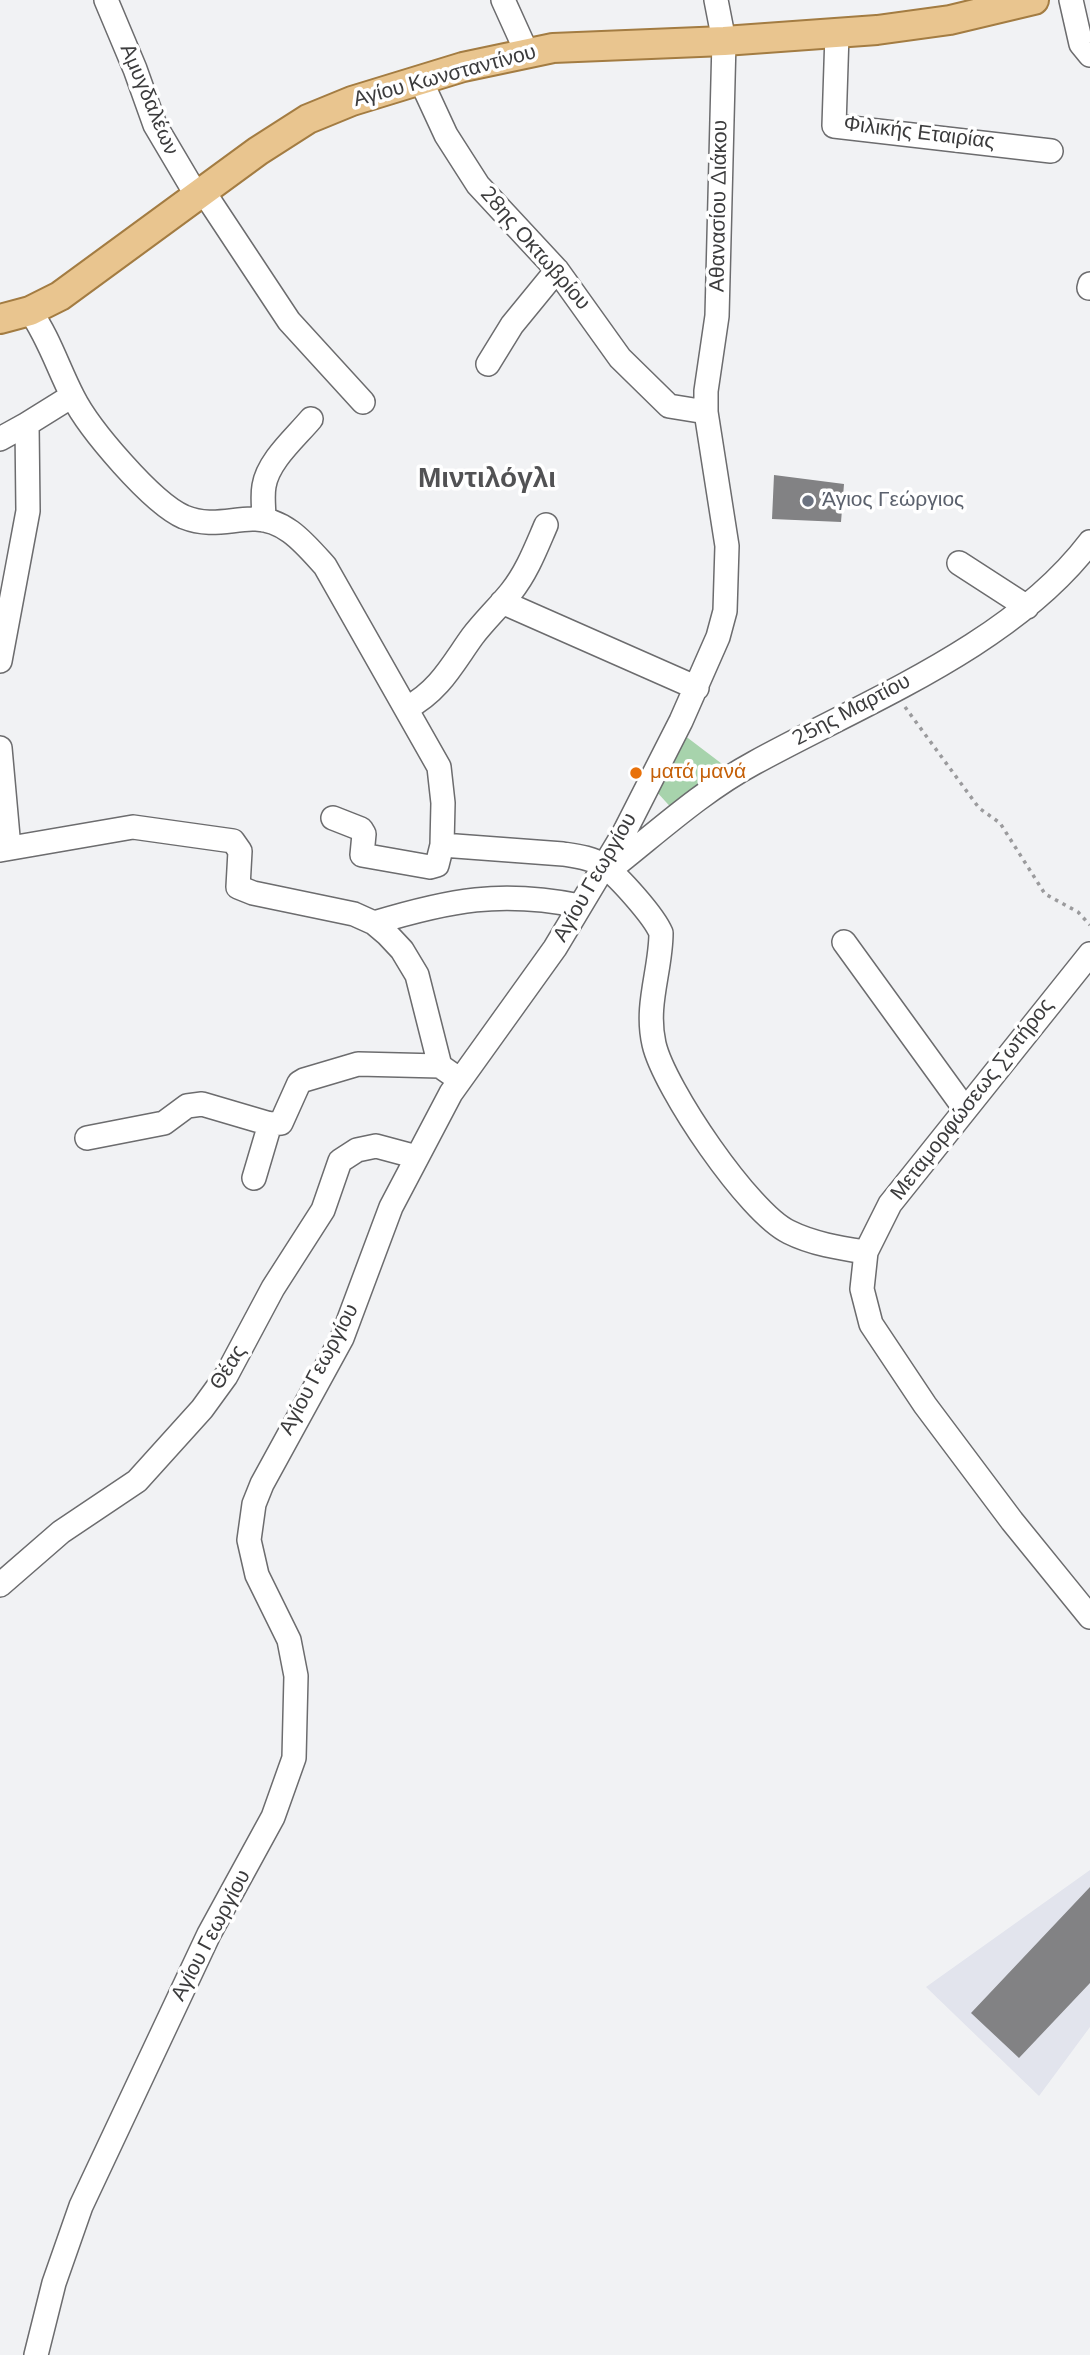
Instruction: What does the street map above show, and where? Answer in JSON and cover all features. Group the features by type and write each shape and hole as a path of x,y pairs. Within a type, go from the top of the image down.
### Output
{"main road":[{"name":"Αγίου Κωνσταντίνου","path":"0,319 30,311 85,280 200,194 308,119 352,101 527,53 577,46 837,34 950,20 1034,0"}],"street":[{"path":"503,0 527,53"},
{"name":"Αθανασίου Διάκου","path":"706,412 706,391 718,316 724,41 716,0"},
{"path":"1071,0 1081,44 1090,55"},
{"name":"Αμυγδαλέων","path":"114,3 155,125 289,321 363,402"},
{"name":"Φιλικής Εταιρίας","path":"837,34 834,126 1051,151"},
{"name":"28ης Οκτωβρίου","path":"421,81 446,135 478,185 557,270 620,358 668,405 706,412"},
{"path":"488,363 512,325 557,270"},
{"path":"30,311 56,356 72,396 134,477 182,516 215,524 264,520 277,522 303,542 325,566 439,767 443,803 442,845 437,865 430,867 362,855 364,834 361,828 333,818"},
{"path":"0,439 72,396"},
{"name":"Αγίου Γεωργίου","path":"36,2355 54,2283 81,2206 209,1934 248,1866 285,1787 294,1758 296,1676 289,1640 257,1575 251,1553 249,1540 254,1504 288,1431 342,1338 391,1207 417,1157 460,1080 555,948 604,866 646,792 718,637 728,585 723,509 706,412"},
{"path":"264,520 263,489 266,479 274,464 311,419"},
{"path":"0,661 28,511 27,424"},
{"path":"407,708 429,696 438,686 502,602 531,561 546,525"},
{"name":"25ης Μαρτίου","path":"604,866 617,864 689,806 751,764 894,691 1027,607 1062,576 1090,542"},
{"path":"959,563 1027,607"},
{"path":"502,602 696,688"},
{"path":"0,748 5,849 133,827 227,839 239,846 237,881 245,891 354,914 374,923 402,950 416,975 440,1066"},
{"path":"442,845 571,855 604,866 633,894 661,933 650,1012 653,1042 661,1067 681,1104 764,1215 788,1232 822,1244 866,1252 862,1289 871,1324 970,1466 1090,1617"},
{"path":"374,923 422,908 499,896 580,906"},
{"path":"844,942 965,1110"},
{"name":"Μεταμορφώσεως Σωτήρος","path":"866,1252 890,1204 1090,954"},
{"path":"87,1138 164,1123 187,1106 202,1104 270,1125 281,1123 299,1083 358,1064 440,1066 460,1080"},
{"path":"254,1178 270,1125"},
{"name":"Θέας","path":"0,1586 61,1532 136,1481 202,1409 226,1376 279,1277 323,1210 340,1161 357,1150 376,1146 417,1157"}],"path":[{"path":"894,691 979,808 1000,823 1045,894 1077,912 1090,925"}],"shaded area":[{"path":"1090,1870 1090,2027 1039,2096 926,1987"}],"green space":[{"path":"684,735 730,770 675,812 656,791"}],"building":[{"name":"Άγιος Γεώργιος","path":"774,475 844,484 841,522 772,519"},
{"path":"1090,1887 1090,1983 1019,2058 971,2013"}],"place":[{"name":"Άγιος Γεώργιος","path":"808,501"},
{"name":"ματά μανά","path":"636,773"}],"district":[{"name":"Μιντιλόγλι","path":"487,480"}]}
